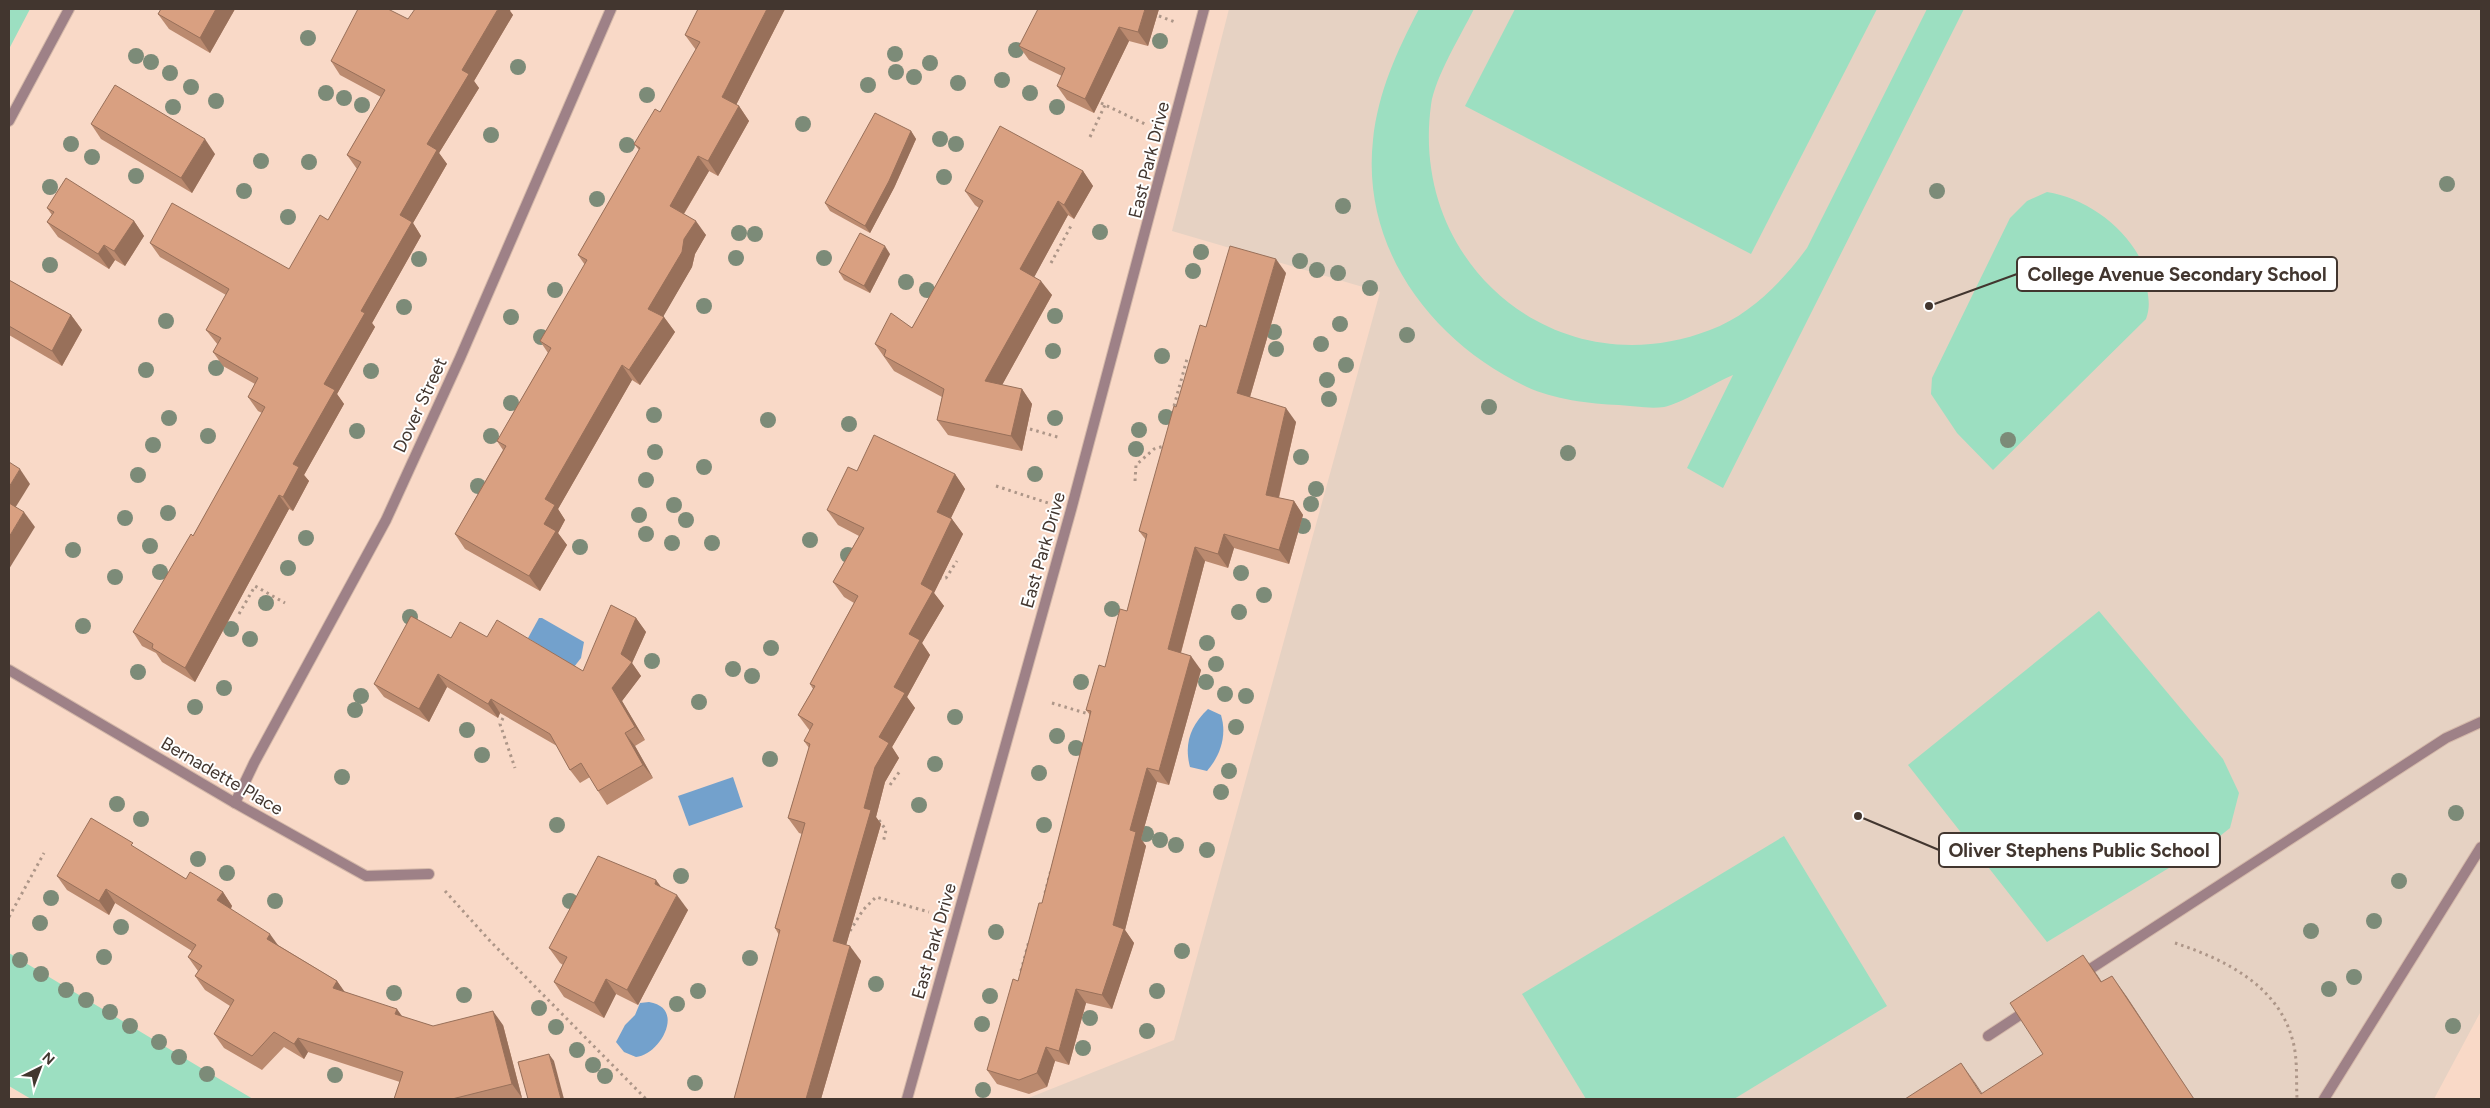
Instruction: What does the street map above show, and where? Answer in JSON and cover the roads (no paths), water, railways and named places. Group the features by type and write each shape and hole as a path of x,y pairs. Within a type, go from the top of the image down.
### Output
{"street":[{"path":"9,122 69,9"},
{"name":"Dover Street","path":"235,803 254,763 386,520 460,358 611,9"},
{"name":"East Park Drive","path":"907,1099 1072,510 1153,209 1204,9"},
{"name":"Bernadette Place","path":"9,670 235,803 366,876 430,874"},
{"path":"2072,982 2446,738 2481,722"},
{"path":"2324,1099 2481,847"},
{"path":"1988,1036 2038,1003"}],"water":[{"path":"539,618 584,642 581,658 574,667 528,638"},
{"path":"1208,709 1221,715 1223,737 1219,752 1207,771 1190,767 1188,743 1197,722"},
{"path":"733,777 743,807 689,826 678,796"},
{"path":"649,1002 660,1006 666,1013 668,1022 660,1041 653,1049 645,1055 636,1057 624,1052 616,1042 625,1025 635,1015 640,1003"}],"place":[{"name":"College Avenue Secondary School","path":"1929,306"},
{"name":"Oliver Stephens Public School","path":"1858,816"}]}
